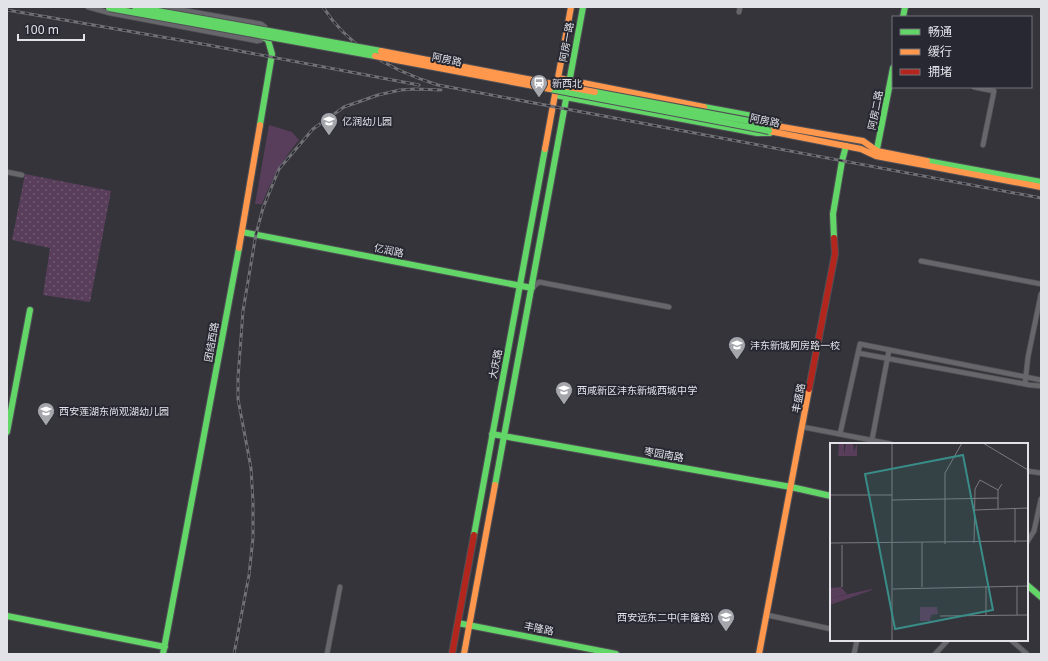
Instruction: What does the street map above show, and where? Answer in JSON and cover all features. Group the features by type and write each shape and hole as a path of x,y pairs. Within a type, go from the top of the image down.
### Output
{"main road":[{"name":"阿房路","path":"107,7 770,128 797,130 863,142 877,154 1041,182"},
{"name":"阿房路","path":"134,7 409,56 770,128 785,134"},
{"name":"阿房一路","path":"558,78 571,7"},
{"name":"阿房一路","path":"569,80 583,7"},
{"name":"团结西路","path":"163,654 242,232 272,54 268,40 263,37"},
{"name":"阿房二路","path":"877,154 892,75"},
{"name":"阿房路","path":"558,78 763,118 797,130"},
{"name":"大庆路","path":"452,654 558,78"},
{"path":"464,654 569,80"},
{"name":"阿房路","path":"555,95 757,132 785,134 1041,187"},
{"name":"丰盛路","path":"759,654 835,254 833,214 846,146"},
{"name":"亿润路","path":"242,232 532,288"},
{"path":"7,432 30,310"},
{"name":"枣园南路","path":"492,434 791,487 830,496"},
{"path":"1028,586 1041,597"},
{"path":"7,616 165,647"},
{"name":"丰隆路","path":"458,623 616,654"}],"street":[{"path":"88,7 110,13 257,41 261,40 265,34 265,27 261,24 165,7"},
{"path":"979,88 994,91 983,145"},
{"path":"7,172 22,175"},
{"path":"921,261 1041,284"},
{"path":"532,288 539,282 669,307"},
{"path":"1025,384 1028,358 1041,294"},
{"path":"840,434 860,344 1041,380"},
{"path":"872,440 889,350"},
{"path":"858,353 1041,386"},
{"path":"912,363 913,355"},
{"path":"938,368 940,360"},
{"path":"976,375 978,367"},
{"path":"803,427 886,443"},
{"path":"1028,471 1041,473"},
{"path":"1028,540 1034,531 1041,499"},
{"path":"327,654 340,587"},
{"path":"766,615 830,629"},
{"path":"854,654 857,641"},
{"path":"936,654 947,641"},
{"path":"1012,641 1027,654"}],"shaded area":[{"path":"269,125 292,132 299,140 278,170 262,204 255,204"},
{"path":"25,174 111,191 90,302 43,295 50,248 12,240"}],"railway":[{"path":"323,7 346,35 373,56 405,73 438,85 1041,198"},
{"path":"7,10 208,45 419,85"},
{"path":"234,654 249,575 253,538 251,468 238,399 238,378 243,311 256,234 263,208 279,169 313,129 344,107 378,95 400,90 441,90"}],"traffic: fast":[{"path":"135,7 381,51"},
{"path":"495,485 583,7"},
{"path":"903,16 905,7"},
{"path":"109,8 375,56"},
{"path":"260,125 272,54 268,40 263,37"},
{"path":"876,154 892,73"},
{"path":"550,89 769,131"},
{"path":"595,92 771,125"},
{"path":"555,95 757,133 770,133"},
{"path":"704,107 763,118 778,123"},
{"path":"834,238 833,214 846,146"},
{"path":"474,535 545,149"},
{"path":"927,161 1041,182"},
{"path":"242,232 532,288"},
{"path":"163,654 239,248"},
{"path":"7,432 30,310"},
{"path":"492,434 791,487 830,496"},
{"path":"1028,586 1041,597"},
{"path":"7,616 165,647"},
{"path":"458,623 616,654"}],"traffic: slow":[{"path":"545,149 571,7"},
{"path":"381,51 595,92"},
{"path":"375,56 550,89"},
{"path":"558,78 704,107"},
{"path":"239,248 260,125"},
{"path":"771,125 863,141 877,151 927,161"},
{"path":"769,131 861,149 876,156 1041,187"},
{"path":"759,654 809,389"},
{"path":"464,654 495,485"}],"traffic: jam":[{"path":"809,389 835,254 834,238"},
{"path":"452,654 474,535"}],"place":[{"name":"新西北","path":"539,98"},
{"name":"亿润幼儿园","path":"329,136"},
{"name":"沣东新城阿房路一校","path":"737,360"},
{"name":"西咸新区沣东新城西城中学","path":"564,405"},
{"name":"西安莲湖东尚观湖幼儿园","path":"46,426"},
{"name":"西安远东二中(丰隆路)","path":"726,632"}]}
